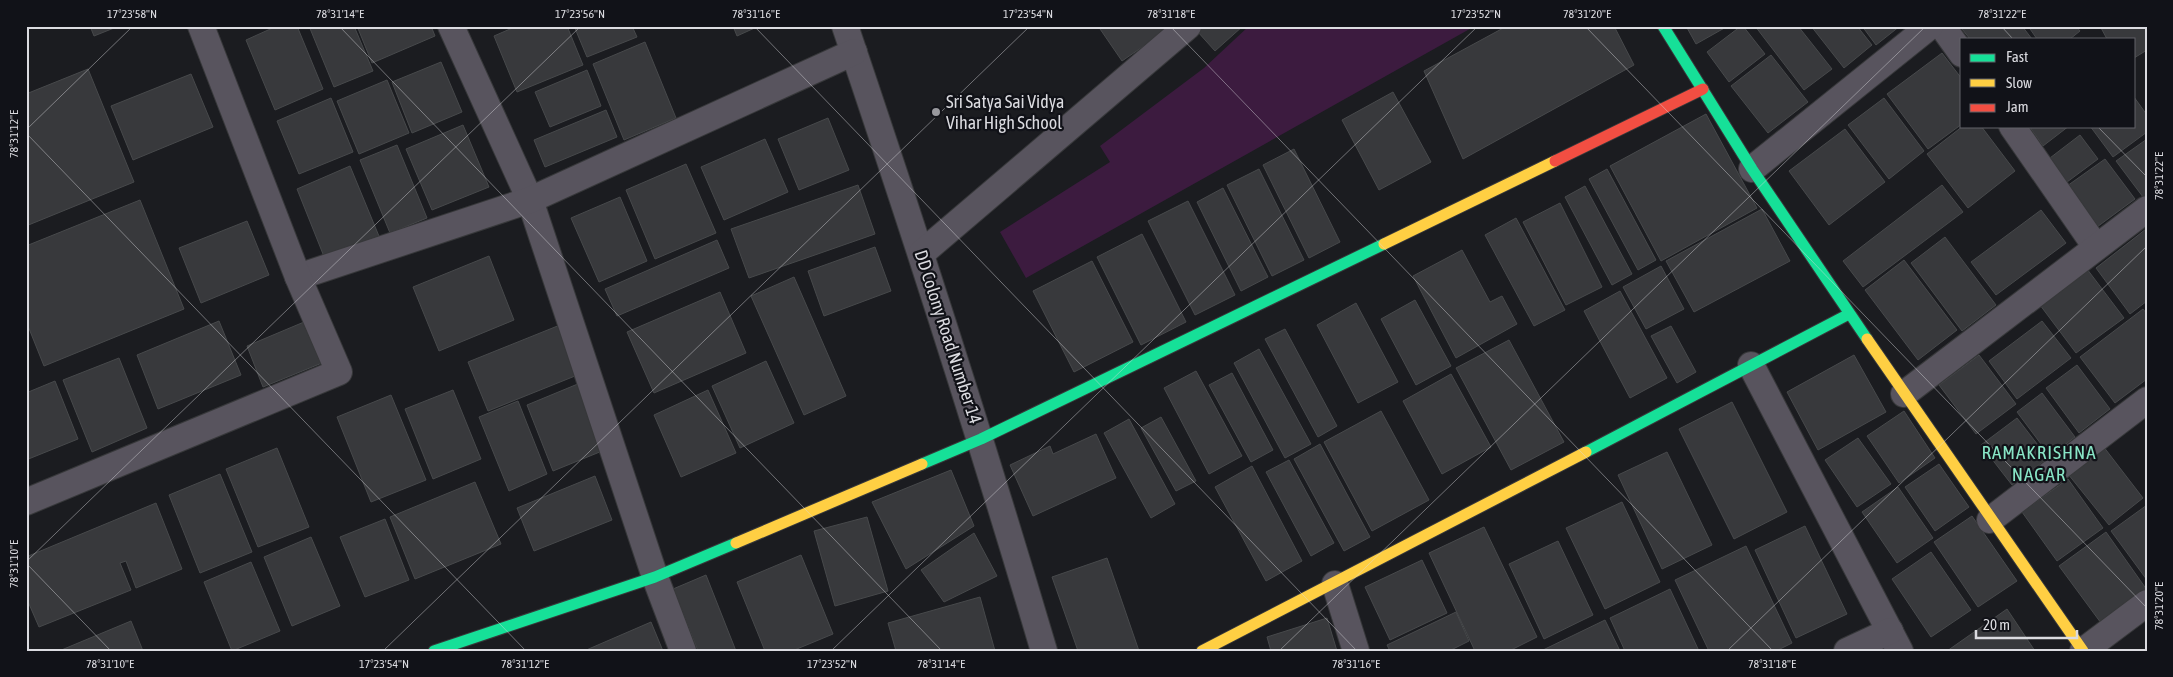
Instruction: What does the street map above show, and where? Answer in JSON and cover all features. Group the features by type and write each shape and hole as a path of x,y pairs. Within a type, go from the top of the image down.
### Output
{"street":[{"path":"26,502 339,372 298,277 201,26"},
{"path":"451,26 530,200 655,577 683,651"},
{"name":"DD Colony Road Number 14","path":"845,26 922,253 981,439 1044,651"},
{"path":"922,253 1188,26"},
{"path":"1662,26 1752,170 1990,520 2083,651 2147,603"},
{"path":"1752,170 1930,26"},
{"path":"1942,26 1960,51"},
{"path":"298,277 530,200 854,52"},
{"path":"434,651 655,577 981,439 1703,89"},
{"path":"2013,128 2096,246"},
{"path":"1904,394 2147,209"},
{"path":"1202,651 1335,584 1849,314"},
{"path":"1750,365 1895,641 1847,651"},
{"path":"1990,520 2147,400"},
{"path":"1335,584 1356,651"}],"shaded area":[{"path":"1249,26 1475,26 1026,278 1000,232 1110,162 1100,146 1204,68"}],"building":[{"path":"90,26 119,26 94,36"},
{"path":"277,26 297,26 323,89 275,110 246,40"},
{"path":"309,26 354,26 373,71 334,87"},
{"path":"357,26 431,26 435,36 372,63"},
{"path":"517,26 567,26 583,65 517,92 494,36"},
{"path":"574,26 632,26 637,37 587,57"},
{"path":"733,26 759,26 737,36"},
{"path":"1098,26 1165,26 1167,30 1122,61"},
{"path":"1202,26 1243,26 1215,51 1197,31"},
{"path":"1507,26 1614,26 1634,65 1463,159 1424,71"},
{"path":"1686,26 1728,26 1696,44"},
{"path":"1743,26 1765,54 1729,82 1707,52"},
{"path":"1755,26 1798,26 1832,69 1804,90"},
{"path":"1811,26 1857,26 1872,45 1844,68"},
{"path":"1862,26 1900,26 1876,45"},
{"path":"1966,26 2022,26 2031,38 1969,38 1962,29"},
{"path":"2028,26 2076,26 2080,31 2071,38 2036,38"},
{"path":"2100,26 2147,26 2147,50 2136,57 2136,38 2106,38"},
{"path":"645,42 676,118 624,140 593,64"},
{"path":"1942,53 1960,76 1960,125 1928,149 1887,94"},
{"path":"1771,55 1808,102 1768,133 1731,86"},
{"path":"441,62 462,112 412,133 392,82"},
{"path":"88,69 134,182 26,226 26,94"},
{"path":"587,70 601,106 550,127 535,92"},
{"path":"191,74 213,127 133,160 111,106"},
{"path":"387,80 409,133 359,154 337,101"},
{"path":"1393,92 1431,162 1379,190 1342,120"},
{"path":"331,98 353,152 299,174 277,121"},
{"path":"1884,98 1924,151 1889,179 1848,125"},
{"path":"2136,100 2147,115 2147,132 2113,157 2091,128 2136,128"},
{"path":"606,110 617,137 545,167 534,140"},
{"path":"1706,114 1757,208 1661,261 1610,166"},
{"path":"828,118 849,170 799,190 778,139"},
{"path":"463,125 489,187 432,210 406,149"},
{"path":"1960,128 1983,128 2015,171 1968,208 1927,154"},
{"path":"2030,128 2066,128 2043,146"},
{"path":"1845,129 1885,182 1829,225 1789,171"},
{"path":"2080,135 2098,159 2063,185 2046,161"},
{"path":"765,139 788,192 724,220 701,167"},
{"path":"2147,139 2147,195 2143,197 2116,161"},
{"path":"397,145 427,218 390,233 360,160"},
{"path":"1294,149 1340,242 1309,258 1263,165"},
{"path":"2105,159 2135,199 2097,227 2067,186"},
{"path":"686,164 716,233 655,259 626,190"},
{"path":"350,166 381,241 327,264 297,189"},
{"path":"1259,169 1304,260 1272,276 1227,185"},
{"path":"1607,169 1656,260 1638,270 1589,179"},
{"path":"858,185 875,234 749,278 731,229"},
{"path":"1942,185 1963,212 1863,287 1843,261"},
{"path":"1585,186 1632,274 1612,285 1565,197"},
{"path":"1223,188 1268,277 1241,291 1197,202"},
{"path":"620,197 647,261 599,282 571,218"},
{"path":"140,200 184,309 44,366 26,321 26,246"},
{"path":"1188,201 1235,295 1195,315 1148,221"},
{"path":"1560,203 1602,287 1566,305 1523,222"},
{"path":"1762,209 1790,261 1694,312 1666,261"},
{"path":"2041,210 2066,243 1996,295 1971,262"},
{"path":"1516,218 1565,310 1534,326 1485,235"},
{"path":"247,221 269,275 201,303 179,248"},
{"path":"2146,229 2147,301 2130,314 2096,268"},
{"path":"1142,234 1186,322 1141,345 1097,257"},
{"path":"1945,237 1996,305 1962,331 1911,263"},
{"path":"717,240 729,268 617,316 605,289"},
{"path":"875,247 891,291 824,316 808,271"},
{"path":"1462,250 1490,302 1502,296 1517,324 1456,358 1413,276"},
{"path":"489,256 514,320 439,351 413,287"},
{"path":"1904,260 1957,330 1918,360 1865,290"},
{"path":"1092,261 1133,342 1074,372 1033,291"},
{"path":"1661,266 1684,309 1646,329 1623,287"},
{"path":"2087,269 2124,318 2076,353 2040,305"},
{"path":"794,277 846,396 804,415 751,296"},
{"path":"1620,291 1667,378 1630,398 1584,311"},
{"path":"720,292 746,353 654,393 627,332"},
{"path":"1415,300 1451,366 1416,385 1381,319"},
{"path":"1356,303 1398,382 1358,403 1317,325"},
{"path":"2143,309 2147,314 2147,379 2115,403 2080,357"},
{"path":"219,321 241,375 158,409 137,355"},
{"path":"2042,321 2071,358 2017,399 1989,361"},
{"path":"304,322 322,363 263,387 247,346"},
{"path":"560,325 580,374 488,411 468,362"},
{"path":"1671,326 1696,372 1677,383 1651,336"},
{"path":"1285,329 1337,426 1318,437 1265,339"},
{"path":"1509,340 1564,442 1511,470 1456,368"},
{"path":"1259,349 1311,444 1285,458 1234,363"},
{"path":"1854,355 1886,412 1818,450 1787,392"},
{"path":"1979,355 2016,404 1976,434 1939,385"},
{"path":"119,358 147,428 92,452 63,380"},
{"path":"766,361 794,423 740,448 712,386"},
{"path":"2077,365 2110,409 2079,433 2046,388"},
{"path":"1196,371 1242,456 1209,474 1164,388"},
{"path":"1232,373 1273,450 1251,462 1209,385"},
{"path":"1451,374 1491,447 1442,474 1403,401"},
{"path":"55,381 78,439 26,460 26,393"},
{"path":"585,381 612,447 553,471 527,405"},
{"path":"453,390 481,459 433,479 405,409"},
{"path":"708,390 736,453 681,477 654,415"},
{"path":"2042,393 2075,437 2050,456 2017,412"},
{"path":"391,395 426,480 371,502 337,417"},
{"path":"518,401 547,474 509,491 479,417"},
{"path":"1732,402 1787,512 1734,539 1679,429"},
{"path":"1381,411 1429,500 1372,531 1324,442"},
{"path":"1904,411 1935,458 1899,483 1867,436"},
{"path":"1161,417 1196,481 1176,491 1141,428"},
{"path":"2017,418 2048,458 2012,485 1981,445"},
{"path":"1129,419 1175,504 1151,518 1104,433"},
{"path":"1096,434 1116,478 1033,516 1010,465 1050,446 1053,454"},
{"path":"1858,438 1891,484 1857,507 1825,460"},
{"path":"1320,444 1370,537 1344,551 1294,459"},
{"path":"2103,446 2143,498 2109,525 2068,474"},
{"path":"277,448 309,527 258,547 226,469"},
{"path":"1667,452 1712,545 1662,569 1618,475"},
{"path":"1289,460 1334,543 1311,556 1266,472"},
{"path":"1939,464 1969,507 1935,531 1905,487"},
{"path":"1252,466 1302,561 1266,581 1215,487"},
{"path":"951,470 974,526 906,569 872,502"},
{"path":"220,474 252,552 200,573 169,495"},
{"path":"595,476 612,520 534,551 517,508"},
{"path":"2068,479 2103,528 2057,561 2022,512"},
{"path":"475,482 501,544 415,579 390,517"},
{"path":"1898,487 1933,538 1897,563 1862,512"},
{"path":"1622,502 1660,582 1605,609 1566,528"},
{"path":"156,503 182,569 136,588 126,561 120,563 131,590 39,627 26,597 26,557"},
{"path":"2147,505 2147,580 2111,531"},
{"path":"1972,516 2017,581 1978,607 1934,542"},
{"path":"867,517 888,591 835,606 814,531"},
{"path":"385,519 409,580 365,597 340,537"},
{"path":"1805,526 1847,614 1796,638 1755,550"},
{"path":"1484,527 1537,637 1509,651 1475,651 1429,553"},
{"path":"2106,532 2147,590 2101,623 2059,566"},
{"path":"974,533 997,576 944,602 921,570"},
{"path":"311,537 340,606 292,626 264,557"},
{"path":"1558,541 1593,615 1544,639 1509,564"},
{"path":"1746,546 1792,643 1776,651 1709,651 1675,580"},
{"path":"1931,552 1971,610 1931,637 1892,579"},
{"path":"801,555 833,634 792,651 765,651 737,582"},
{"path":"1107,558 1139,651 1078,651 1052,577"},
{"path":"1422,560 1447,613 1390,640 1365,587"},
{"path":"251,562 280,631 232,651 204,582"},
{"path":"706,575 736,651 698,651 673,589"},
{"path":"1670,589 1699,651 1625,651 1610,618"},
{"path":"980,597 995,651 896,651 888,623"},
{"path":"2007,609 2035,651 1947,651"},
{"path":"1456,612 1469,641 1449,651 1390,651 1387,645"},
{"path":"1327,618 1337,651 1271,651 1267,637"},
{"path":"1605,620 1620,651 1543,651 1543,650"},
{"path":"131,621 143,651 59,651"},
{"path":"651,622 663,651 584,651"}],"traffic: fast":[{"path":"1663,26 1752,169 1867,339"},
{"path":"922,464 981,439 1384,244"},
{"path":"1586,452 1849,314"},
{"path":"434,651 655,577 736,543"}],"traffic: slow":[{"path":"1384,244 1555,161"},
{"path":"1867,339 2083,651"},
{"path":"1202,651 1586,452"},
{"path":"736,543 922,464"}],"traffic: jam":[{"path":"1555,161 1703,89"}],"place":[{"name":"Sri Satya Sai Vidya Vihar High School","path":"936,112"}],"district":[{"name":"RAMAKRISHNA NAGAR","path":"2039,463"}]}
